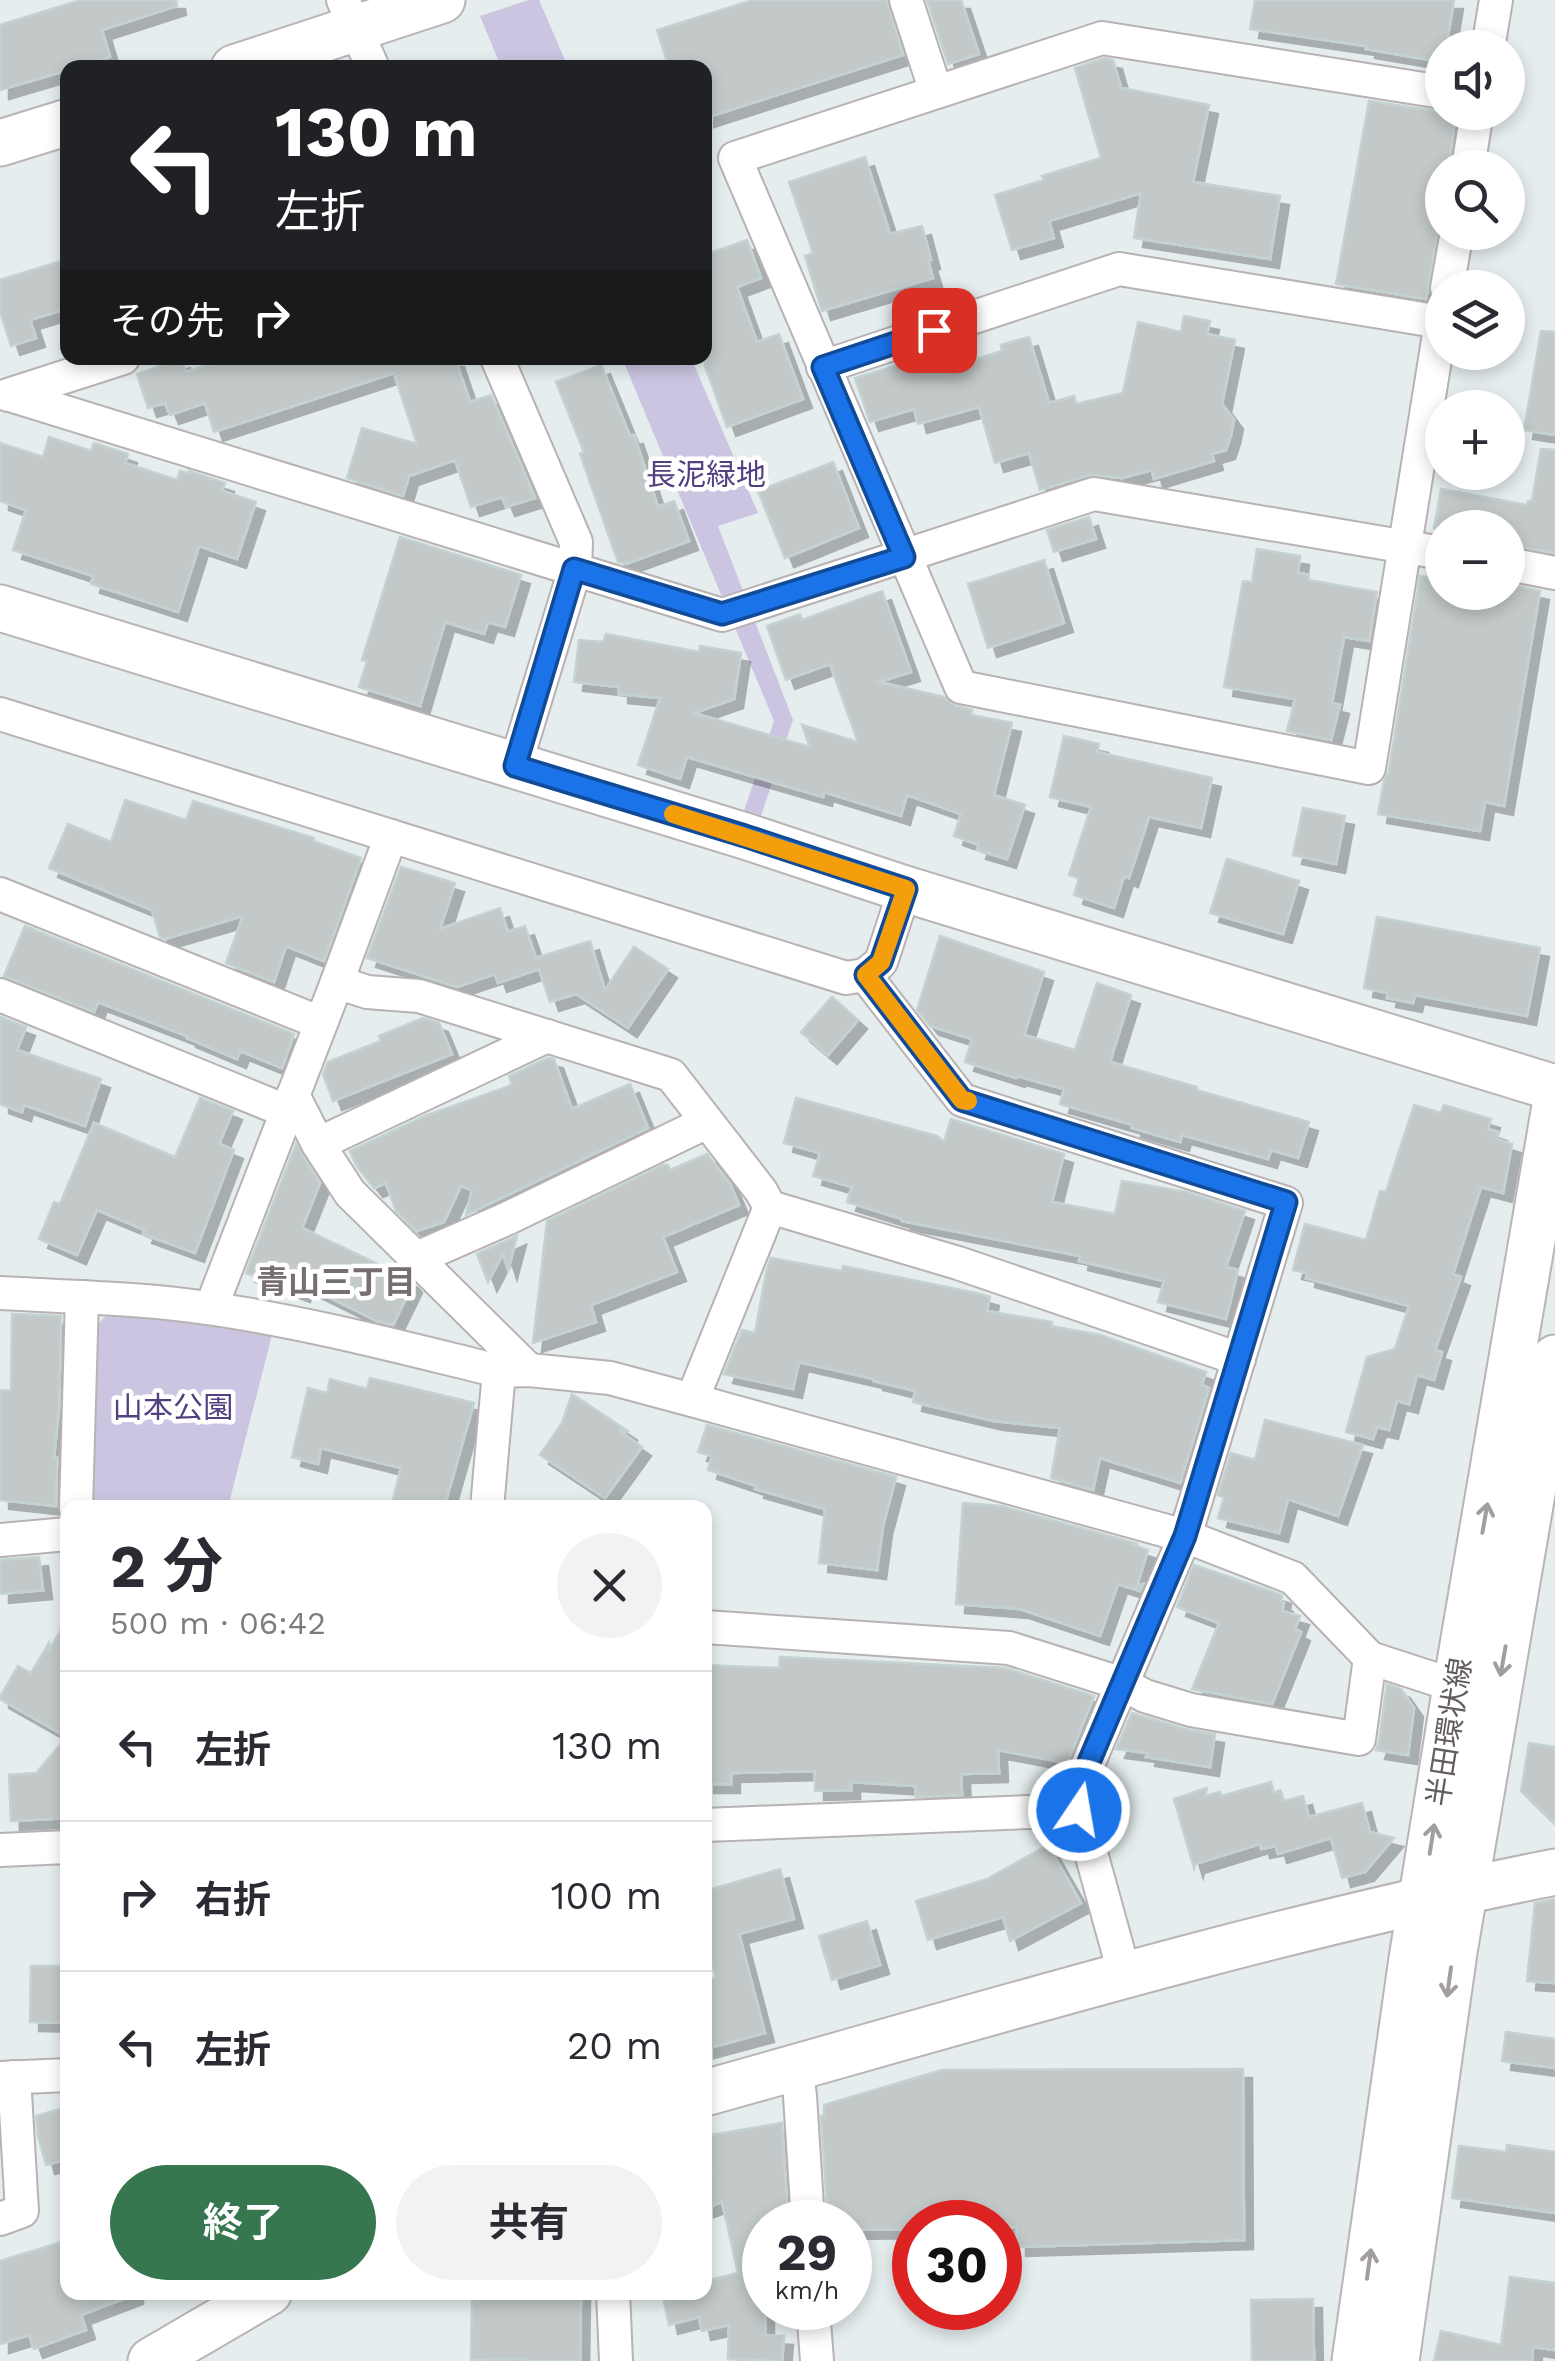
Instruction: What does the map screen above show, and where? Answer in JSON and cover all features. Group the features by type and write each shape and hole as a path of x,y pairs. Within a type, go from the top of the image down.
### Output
{"street":[{"path":"261,60 357,32 442,0"},
{"path":"906,0 936,92"},
{"path":"1491,30 1496,0"},
{"path":"1425,89 1102,38 734,158 961,687 1369,768 1434,370"},
{"path":"0,144 60,125"},
{"path":"823,367 1119,269 1425,315"},
{"path":"5,396 101,365"},
{"path":"499,365 576,542 574,569 515,766"},
{"path":"5,396 722,614 1094,494 1425,549"},
{"path":"1525,567 1555,573"},
{"path":"0,608 1555,1088"},
{"path":"0,714 846,978 866,975 881,962 906,889"},
{"path":"210,1308 391,836"},
{"path":"0,894 321,1024"},
{"path":"866,975 962,1100 1286,1202 1185,1536 1075,1795 1125,1976"},
{"path":"338,982 367,992 419,996 672,1075 770,1206 958,1263 1239,1359"},
{"path":"0,995 289,1103 350,1194 416,1258 514,1370"},
{"path":"318,1144 547,1036"},
{"name":"半田環状線","path":"1396,2361 1454,1952 1444,1896 1456,1686 1555,1106"},
{"path":"416,1258 506,1220 707,1122"},
{"path":"692,1400 770,1206"},
{"path":"0,1293 120,1298 210,1308 514,1370 610,1378 692,1400 1185,1536 1292,1578 1370,1658 1456,1686"},
{"path":"76,1500 82,1297"},
{"name":"半田環状線","path":"1355,2361 1412,1959 1444,1896 1555,1358"},
{"path":"489,1500 514,1370"},
{"path":"0,1540 60,1535"},
{"path":"712,1627 1009,1648 1191,1710 1360,1740 1370,1658"},
{"path":"712,1825 1079,1810"},
{"path":"0,1838 0,1850 60,1848"},
{"path":"712,2090 1374,1910 1555,1872"},
{"path":"796,2067 807,2200"},
{"path":"0,2219 22,2211 7,2077 60,2075"},
{"path":"152,2361 255,2300"},
{"path":"613,2300 616,2361"},
{"path":"814,2330 816,2361"}],"green space":[{"path":"539,0 565,60 498,60 480,16"},
{"name":"長泥緑地","path":"625,365 694,365 758,513 718,526 793,720 761,816 744,811 774,721"},
{"name":"山本公園","path":"110,1312 272,1335 230,1500 93,1500 97,1325"}],"building":[{"path":"81,0 176,0 177,6 102,30 110,57 60,60 60,72 0,90 0,25"},
{"path":"753,0 887,0 903,55 712,116 712,60 666,60 657,30"},
{"path":"927,0 961,0 979,54 948,64"},
{"path":"1255,0 1454,0 1449,30 1425,30 1425,59 1250,29"},
{"path":"1104,58 1113,60 1121,88 1209,105 1193,182 1280,196 1270,259 1134,238 1141,193 1049,221 1054,238 1012,250 995,195 1101,158 1075,68"},
{"path":"1369,101 1425,109 1425,130 1454,130 1451,150 1425,150 1425,250 1434,250 1431,270 1425,270 1425,299 1336,284"},
{"path":"865,157 890,234 922,226 933,278 822,311 805,256 813,253 789,182"},
{"path":"747,240 761,278 737,287 757,342 779,334 803,399 727,427 705,366 712,365 712,252"},
{"path":"60,261 60,311 30,320 36,338 11,346 0,311 0,280"},
{"path":"1184,316 1210,321 1207,334 1235,340 1222,404 1234,420 1226,450 1212,454 1214,461 1154,479 1152,470 1122,478 1089,475 1040,490 1029,453 995,463 979,407 918,424 914,409 870,422 855,378 930,355 935,372 1002,351 1001,345 1029,337 1049,403 1074,396 1076,404 1123,393 1138,322 1181,332"},
{"path":"1541,331 1555,332 1555,435 1525,430"},
{"path":"163,365 183,365 186,372 208,365 457,365 470,402 491,395 535,498 506,507 502,497 471,507 455,460 409,476 403,496 347,478 362,428 417,444 394,373 214,432 205,403 170,415 165,403 148,408 137,374"},
{"path":"601,365 630,436 634,435 658,507 674,501 689,541 626,564 618,562 580,454 584,452 556,382"},
{"path":"49,437 91,451 94,443 128,454 125,463 177,480 180,471 190,474 189,471 225,483 222,491 256,502 237,559 199,546 178,612 91,584 93,576 13,550 26,510 0,501 0,443 43,457"},
{"path":"1541,449 1555,450 1555,553 1525,548 1525,510 1437,510 1441,490 1527,505 1532,501"},
{"path":"833,462 859,528 785,558 758,491"},
{"path":"1089,517 1096,539 1054,552 1047,530"},
{"path":"400,537 521,575 505,627 488,622 484,634 445,622 420,706 359,687 367,661 362,660"},
{"path":"1257,549 1300,556 1298,573 1309,575 1308,580 1377,592 1369,641 1344,637 1332,703 1340,705 1331,740 1287,731 1295,699 1224,687 1243,581 1252,582"},
{"path":"1044,560 1064,623 988,648 968,584"},
{"path":"1420,576 1425,577 1425,610 1525,610 1525,588 1540,591 1504,806 1485,802 1480,831 1378,814 1389,771"},
{"path":"882,591 911,672 879,682 944,697 956,706 972,710 971,715 1012,723 994,795 1025,805 1007,859 977,850 979,845 954,836 961,814 907,795 901,816 687,757 680,779 638,765 660,698 619,694 619,687 574,682 579,640 603,642 606,634 699,652 700,646 741,653 734,699 694,713 810,747 802,725 858,742 830,664 786,680 767,626 800,614 802,620"},
{"path":"1064,736 1099,744 1097,752 1212,778 1201,828 1149,817 1129,878 1124,876 1114,908 1074,895 1079,878 1069,875 1091,807 1050,797"},
{"path":"125,800 186,820 193,801 314,838 313,841 361,858 324,961 286,946 274,982 226,963 243,916 165,939 160,937 152,910 49,868 68,824 111,842"},
{"path":"1303,808 1345,816 1336,864 1293,855"},
{"path":"1227,859 1299,881 1283,934 1210,913"},
{"path":"401,867 455,883 440,929 500,908 508,932 525,926 536,958 590,941 605,990 634,947 668,969 628,1028 576,994 550,1002 539,969 498,983 495,974 457,987 367,958"},
{"path":"1377,917 1540,948 1527,1016 1415,995 1413,1003 1364,988"},
{"path":"25,926 294,1034 282,1068 240,1051 237,1059 98,1002 94,1012 4,976"},
{"path":"940,936 1044,972 1024,1035 1075,1050 1097,983 1131,995 1110,1062 1309,1122 1298,1158 1271,1150 1268,1159 1182,1135 1180,1142 1060,1104 1064,1089 965,1062 972,1039 930,1026 917,1010"},
{"path":"832,997 858,1020 828,1055 801,1032"},
{"path":"0,1017 26,1027 17,1050 101,1079 85,1126 24,1105 22,1112 0,1104"},
{"path":"423,1018 439,1023 452,1054 333,1101 323,1074 328,1062 381,1041 379,1036"},
{"path":"548,1058 554,1059 572,1109 630,1084 648,1128 466,1215 472,1190 461,1186 444,1222 417,1231 396,1211 386,1183 374,1188 356,1165 350,1151 425,1116 512,1085 509,1076"},
{"path":"200,1098 233,1111 219,1144 234,1150 195,1253 143,1234 145,1230 97,1210 77,1255 39,1239 54,1202 60,1204 94,1123 175,1157"},
{"path":"796,1098 937,1136 944,1142 951,1119 1064,1154 1052,1202 1115,1214 1122,1181 1186,1192 1245,1211 1226,1267 1238,1270 1226,1319 1158,1302 1164,1281 1079,1261 1080,1256 902,1221 847,1202 852,1187 813,1176 820,1153 784,1143"},
{"path":"1414,1105 1441,1113 1444,1105 1491,1119 1488,1129 1498,1132 1496,1139 1512,1144 1503,1193 1481,1187 1453,1274 1461,1277 1435,1350 1442,1352 1434,1380 1417,1375 1409,1404 1397,1401 1389,1430 1377,1427 1373,1439 1346,1432 1367,1357 1395,1349 1409,1306 1306,1278 1307,1273 1293,1270 1305,1224 1366,1240 1380,1191 1386,1192"},
{"path":"296,1144 320,1183 302,1228 413,1284 393,1325 304,1285 301,1293 246,1273"},
{"path":"707,1154 730,1184 739,1205 663,1237 677,1272 591,1305 596,1322 533,1343 547,1221 663,1165 670,1170"},
{"path":"517,1236 508,1270 503,1254 488,1282 477,1254"},
{"path":"771,1258 842,1271 843,1266 976,1293 990,1297 987,1311 1100,1335 1206,1372 1202,1385 1209,1388 1180,1483 1100,1458 1093,1490 1051,1478 1060,1428 994,1421 913,1402 915,1391 874,1379 799,1362 793,1389 724,1374 742,1330 755,1333"},
{"path":"12,1314 61,1316 54,1458 56,1506 0,1500 0,1390 11,1391"},
{"path":"370,1378 474,1403 446,1500 393,1500 401,1468 321,1448 318,1464 292,1457 308,1388 327,1393 330,1379 367,1389"},
{"path":"572,1394 629,1432 618,1430 642,1447 605,1498 540,1455 562,1423"},
{"path":"1265,1420 1363,1445 1338,1516 1288,1499 1279,1533 1218,1518 1224,1497 1218,1495 1231,1453 1255,1460"},
{"path":"707,1425 896,1477 877,1570 819,1563 825,1509 755,1489 756,1486 708,1470 712,1456 698,1452"},
{"path":"963,1503 1001,1506 1138,1544 1133,1545 1148,1550 1137,1586 1143,1584 1140,1591 1118,1584 1100,1636 1020,1609 956,1604"},
{"path":"39,1557 43,1590 0,1594 0,1560"},
{"path":"1194,1565 1282,1595 1282,1611 1300,1616 1295,1629 1301,1632 1272,1704 1192,1689 1219,1623 1177,1607"},
{"path":"60,1632 60,1733 0,1699 18,1666 31,1673 49,1643 49,1650"},
{"path":"780,1657 1005,1668 1094,1696 1067,1763 998,1750 999,1773 961,1774 962,1795 916,1797 916,1786 851,1782 851,1790 815,1791 815,1771 731,1773 731,1784 712,1784 712,1665 779,1668"},
{"path":"1387,1684 1401,1689 1414,1708 1408,1755 1376,1750"},
{"path":"1132,1713 1215,1734 1210,1767 1116,1749"},
{"path":"1529,1743 1555,1747 1555,1824 1521,1791"},
{"path":"60,1745 60,1818 11,1821 9,1775 36,1773"},
{"path":"1271,1782 1274,1793 1281,1792 1284,1801 1303,1796 1309,1817 1362,1803 1370,1832 1394,1838 1365,1872 1342,1878 1331,1838 1278,1854 1276,1846 1261,1849 1260,1844 1195,1864 1194,1868 1174,1799 1207,1788 1205,1796 1220,1792 1221,1796"},
{"path":"1048,1845 1081,1903 1010,1941 1003,1917 928,1940 916,1901 987,1879"},
{"path":"780,1869 794,1919 739,1934 765,2033 712,2047 712,1979 716,1978 712,1964 712,1889"},
{"path":"1555,1899 1555,1983 1527,1981 1535,1903"},
{"path":"867,1921 880,1965 832,1980 819,1936"},
{"path":"31,1966 60,1966 60,2023 30,2022"},
{"path":"1506,2032 1555,2039 1555,2068 1502,2061"},
{"path":"1243,2069 1244,2240 1022,2247 1022,2200 892,2200 892,2229 872,2230 872,2200 827,2200 821,2116 824,2105 942,2070"},
{"path":"60,2109 60,2161 46,2165 36,2116"},
{"path":"782,2123 787,2200 742,2200 742,2330 765,2330 765,2335 784,2336 782,2361 728,2359 729,2325 702,2331 699,2317 669,2325 664,2300 712,2300 712,2279 738,2273 722,2202 712,2206 712,2135"},
{"path":"1507,2145 1555,2152 1555,2213 1452,2198 1459,2146 1506,2152"},
{"path":"60,2242 60,2300 121,2300 81,2315 86,2330 34,2349 29,2335 0,2344 0,2261"},
{"path":"1510,2277 1555,2283 1555,2350 1533,2347 1532,2361 1434,2361 1441,2331 1501,2345"},
{"path":"1313,2299 1314,2361 1252,2361 1251,2300"},
{"path":"472,2300 581,2300 580,2361 471,2360"}],"slow traffic":[{"path":"673,814 906,889 881,962 866,975 962,1100 968,1101"}],"district":[{"name":"青山三丁目","path":"336,1282"}],"route":[{"path":"934,330 823,367 904,557 722,614 574,569 515,766 906,889 881,962 866,975 962,1100 1286,1202 1185,1536 1075,1795 1079,1810"}]}
